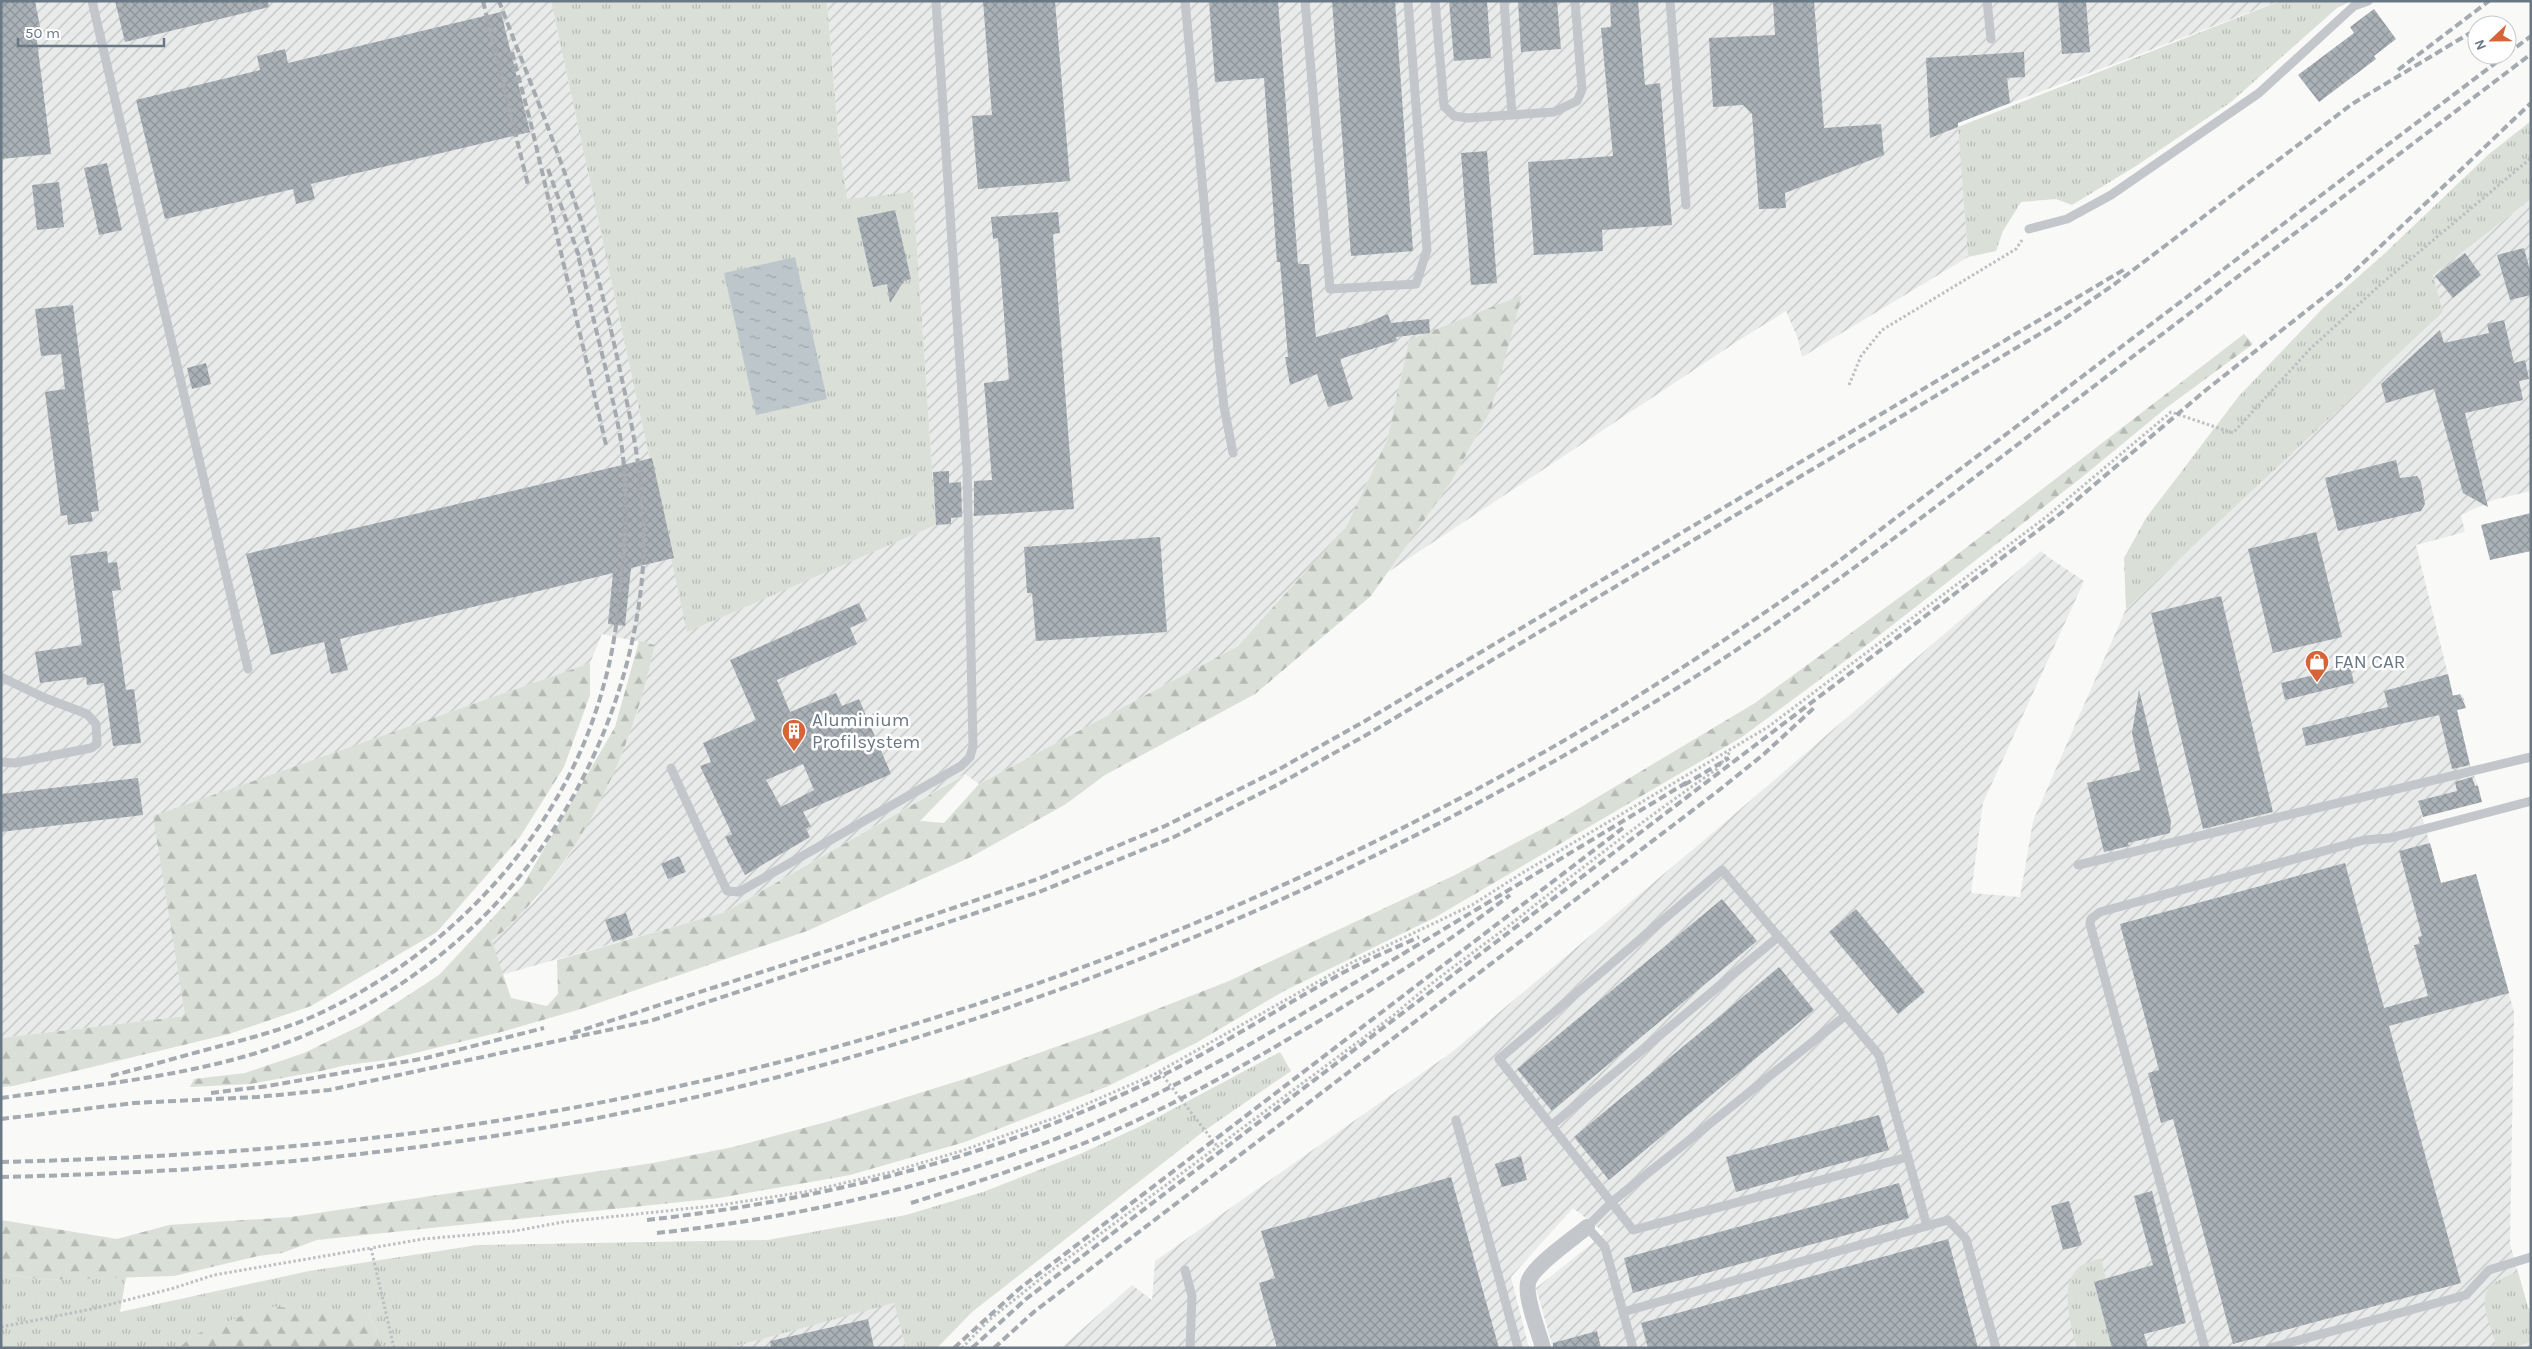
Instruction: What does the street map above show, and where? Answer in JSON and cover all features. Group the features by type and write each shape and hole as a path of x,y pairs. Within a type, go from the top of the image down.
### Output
{"street":[{"path":"1543,1348 1528,1294 1528,1282 1536,1269 1587,1227"}],"lane":[{"path":"92,1 248,669"},
{"path":"671,768 727,891 739,892 961,766 970,757 973,746 967,468 936,1"},
{"path":"1185,1 1219,360 1224,407 1233,453"},
{"path":"1304,1 1330,288 1416,284 1427,250 1408,1"},
{"path":"1435,1 1444,106 1454,116 1468,118 1554,112 1577,101 1582,90 1575,1"},
{"path":"1504,1 1512,115"},
{"path":"1670,1 1686,204"},
{"path":"1987,1 1990,39"},
{"path":"2029,230 2068,219 2111,195 2259,93 2354,6 2368,1"},
{"path":"1,677 45,698 87,714 96,724 98,738 97,744 91,748 15,763 1,762"},
{"path":"2078,865 2531,757"},
{"path":"2205,1348 2090,924 2091,918 2100,912 2364,840 2390,838 2531,802"},
{"path":"1908,1157 1633,1230 1613,1201 1499,1059 1722,870 1879,1055 1908,1157 1927,1226"},
{"path":"1552,1125 1778,937"},
{"path":"1633,1348 1605,1248 1587,1227 1613,1201 1845,1016"},
{"path":"1456,1120 1518,1348"},
{"path":"1624,1312 1948,1220 1966,1240 1996,1348"},
{"path":"2270,1348 2466,1295 2489,1270 2531,1257"},
{"path":"1185,1270 1192,1296 1190,1348"}],"path":[{"path":"1,1327 92,1309 174,1288 214,1275 370,1248 424,1240 515,1231 564,1222 721,1205 810,1191 891,1172 962,1151 1057,1117 1160,1072 1351,963 1472,905 1519,875 1768,728 2046,518 2171,412 2233,433 2310,349 2381,284 2531,158"},
{"path":"1850,385 1861,356 1882,330 2016,249 2029,230"},
{"path":"962,1348 989,1320 1026,1289 1394,1015 1429,984 1519,918 1594,857 1717,769 1732,750"},
{"path":"1160,1072 1217,1146"},
{"path":"370,1248 394,1348"}],"shaded area":[{"path":"1,1 551,1 687,631 936,525 913,193 847,200 838,134 827,1 2279,1 1958,123 1968,257 1802,357 1798,339 1786,311 1385,574 1451,482 1491,410 1409,340 1387,440 1346,527 1304,584 1238,646 979,784 965,774 725,912 501,975 492,941 534,902 566,860 603,795 637,714 655,645 602,634 590,663 154,816 185,1016 1,1038"},
{"path":"2531,199 2531,491 2493,500 2461,515 2465,532 2416,545 2453,695 2463,695 2466,708 2457,710 2469,762 2478,786 2418,802 2441,883 2476,874 2514,1012 2510,1244 2531,1318 2531,1348 1553,1348 1536,1288 1605,1233 1573,1208 1511,1277 1529,1348 1061,1348 1132,1285 1152,1300 1155,1261 1452,1052 1716,830 2041,551 2084,581 1983,803 1971,893 2020,897 2033,821 2126,609 2443,312 2433,275"},
{"path":"894,1302 906,1348 730,1348"}],"green space":[{"path":"551,1 827,1 838,134 847,199 913,192 936,525 687,632"},
{"path":"2280,1 2351,1 2337,8 2231,102 2136,166 2072,205 2056,199 2021,202 2003,231 1996,251 1968,257 1958,127"},
{"path":"2531,121 2531,199 2433,275 2443,312 2126,609 2124,558 2146,518 2239,396 2324,307 2384,254 2489,154"},
{"path":"1522,295 1491,410 1451,482 1371,596 1255,694 1105,775 1066,804 971,857 807,931 581,1009 501,1032 386,1060 347,1065 250,1084 190,1087 194,1079 245,1073 304,1053 364,1024 439,975 523,885 615,727 639,641 655,645 644,689 625,747 596,809 561,866 540,893 492,941 511,998 547,1006 558,994 557,960 725,912 966,774 920,821 944,823 979,784 1238,646 1346,527 1387,440 1409,340"},
{"path":"2244,334 2253,344 2166,408 2081,478 1872,641 1742,737 1434,918 1284,991 1196,1043 1106,1087 965,1142 850,1175 719,1198 317,1240 282,1253 258,1256 174,1276 43,1280 1,1273 1,1220 117,1239 169,1225 291,1217 653,1163 733,1147 830,1121 974,1076 1101,1031 1229,981 1455,875 1561,819 1755,703 1941,567"},
{"path":"590,663 590,695 564,767 520,837 437,932 311,1006 229,1034 13,1086 1,1087 1,1038 185,1016 153,816"},
{"path":"1280,1052 1291,1071 1204,1131 972,1312 937,1348 906,1348 894,1303 729,1348 383,1348 369,1314 192,1336 179,1348 1,1348 1,1273 43,1280 126,1277 120,1312 309,1271 478,1245 768,1240 906,1215 983,1192 1080,1154 1143,1125"},
{"path":"2101,1258 2106,1279 2094,1282 2112,1348 2077,1348 2069,1316 2068,1292 2070,1282 2074,1272 2082,1265"},
{"path":"2518,1272 2531,1318 2531,1342 2510,1348 2484,1348 2496,1344 2485,1309 2487,1292 2493,1284"},
{"path":"266,1306 369,1314 383,1348 179,1348 192,1336"}],"water":[{"path":"795,257 827,399 756,415 724,273"}],"building":[{"path":"1,1 35,1 41,32 36,33 51,154 1,159"},
{"path":"115,1 268,1 269,7 125,42"},
{"path":"983,1 1055,1 1070,181 978,189 972,116 992,115"},
{"path":"1209,1 1278,1 1298,264 1309,264 1316,337 1364,324 1388,314 1391,323 1429,319 1430,333 1396,337 1397,341 1340,359 1353,399 1328,407 1317,374 1290,385 1285,357 1288,357 1280,262 1277,262 1264,78 1215,82"},
{"path":"1332,1 1395,1 1413,251 1351,256"},
{"path":"1449,1 1487,1 1491,58 1454,61"},
{"path":"1518,1 1557,1 1561,49 1521,52"},
{"path":"1610,1 1638,1 1645,85 1660,83 1672,225 1602,230 1603,251 1534,255 1528,162 1613,156 1601,28 1611,27"},
{"path":"1773,1 1814,1 1824,128 1881,124 1884,155 1785,193 1786,208 1759,209 1752,114 1743,105 1713,107 1709,38 1775,35"},
{"path":"2058,1 2086,1 2090,52 2062,54"},
{"path":"2374,9 2396,39 2374,56 2376,59 2319,102 2298,75 2354,33 2350,27"},
{"path":"501,12 530,132 311,184 315,199 296,204 293,189 165,219 136,100 260,70 257,56 285,49 288,63"},
{"path":"2024,52 2025,77 2007,78 2010,103 1958,123 1958,127 1930,138 1926,58"},
{"path":"1487,151 1497,283 1471,285 1461,153"},
{"path":"107,163 122,230 99,235 84,168"},
{"path":"59,182 64,227 37,230 32,185"},
{"path":"895,210 911,279 904,281 890,303 887,284 873,287 857,218"},
{"path":"1058,212 1060,233 1053,234 1074,509 974,516 974,481 992,480 984,383 1009,380 998,238 993,239 991,217"},
{"path":"2524,248 2531,274 2531,295 2510,300 2497,255"},
{"path":"2465,253 2481,275 2453,298 2435,276"},
{"path":"73,305 99,511 91,512 93,521 68,525 67,515 61,516 45,392 65,389 61,354 41,356 35,309"},
{"path":"2504,320 2514,363 2525,360 2529,379 2519,381 2523,400 2465,413 2488,507 2463,493 2434,389 2386,403 2381,384 2440,330 2444,343 2489,333 2487,324"},
{"path":"206,363 211,384 192,389 187,368"},
{"path":"652,458 674,558 631,568 625,626 608,624 613,573 340,639 348,670 331,674 324,642 271,655 246,554"},
{"path":"2396,460 2400,478 2417,476 2421,482 2425,504 2421,511 2338,531 2325,478"},
{"path":"949,471 949,483 961,482 962,517 951,518 951,524 936,525 933,472"},
{"path":"2531,513 2531,551 2490,560 2481,525"},
{"path":"2316,532 2342,637 2273,653 2248,549"},
{"path":"1160,537 1167,632 1036,641 1032,593 1027,593 1024,547"},
{"path":"107,551 108,563 117,562 121,590 112,591 126,690 134,689 141,743 113,746 104,683 87,685 86,677 40,683 35,652 82,645 70,556"},
{"path":"2221,596 2273,812 2203,829 2151,613"},
{"path":"859,603 867,620 850,628 857,644 777,680 790,712 836,693 842,706 859,699 891,774 803,812 811,826 806,829 810,837 745,875 725,837 732,834 700,766 711,762 703,743 756,720 730,660","holes":["803,764 814,790 781,807 766,780"]},
{"name":"FAN CAR","path":"2350,666 2354,683 2285,700 2281,683"},
{"path":"2448,674 2453,696 2460,694 2466,708 2457,710 2470,765 2452,769 2439,715 2306,746 2302,728 2388,707 2384,691"},
{"path":"2139,690 2171,822 2170,833 2128,843 2129,846 2104,852 2087,783 2140,770 2132,733"},
{"path":"2472,777 2475,786 2478,786 2482,802 2423,817 2418,801 2457,791 2455,782"},
{"path":"138,778 143,815 1,832 1,794"},
{"path":"2430,843 2441,883 2476,874 2509,993 2389,1026 2461,1283 2233,1344 2173,1119 2161,1123 2148,1073 2159,1070 2120,924 2345,863 2384,1008 2428,996 2414,945 2420,944 2418,937 2422,936 2399,851"},
{"path":"679,856 686,872 668,879 661,864"},
{"path":"1722,899 1757,941 1552,1111 1517,1069"},
{"path":"1856,909 1925,992 1898,1014 1829,932"},
{"path":"626,913 633,935 613,942 605,920"},
{"path":"1779,967 1814,1010 1609,1180 1574,1137"},
{"path":"1879,1115 1889,1150 1736,1192 1726,1157"},
{"path":"1521,1156 1527,1180 1502,1187 1495,1164"},
{"path":"1451,1177 1499,1348 1277,1348 1259,1283 1275,1278 1261,1231"},
{"path":"1899,1183 1909,1218 1633,1293 1624,1258"},
{"path":"2152,1191 2186,1323 2144,1334 2148,1348 2112,1348 2094,1282 2153,1265 2134,1196"},
{"path":"2069,1201 2082,1245 2063,1250 2051,1206"},
{"path":"1948,1239 1978,1348 1648,1348 1641,1323"},
{"path":"868,1319 874,1348 771,1348 770,1341"},
{"path":"1597,1331 1601,1348 1553,1348 1553,1343"}],"railway":[{"path":"483,1 528,185"},
{"path":"1,1098 108,1084 215,1064 283,1044 323,1028 361,1008 432,962 495,905 548,838 569,804 604,733 628,657 637,618 642,579 644,539 640,477 634,436 618,359 590,250 558,155 499,1"},
{"path":"2398,70 2489,1"},
{"path":"1,1119 134,1103 257,1097 329,1090 650,1021 1039,892 1174,837 1279,784 1368,734 2058,323 2112,286 2352,104 2467,35"},
{"path":"2517,46 2531,36"},
{"path":"512,52 530,120 606,445"},
{"path":"1,1177 145,1172 337,1157 559,1125 731,1089 901,1042 1068,986 1231,921 1391,848 1547,765 1698,675 1744,645 1835,582 1923,516 2531,54"},
{"path":"1,1162 122,1158 243,1150 363,1139 483,1123 624,1098 763,1066 902,1028 1038,983 1172,933 1303,876 1432,813 1558,744 1701,656 1770,609 1839,561 2493,65"},
{"path":"972,1348 1026,1299 2061,513 2206,390 2343,282 2531,103"},
{"path":"548,169 579,256"},
{"path":"111,1076 281,1029 314,1016 364,990 412,958 456,922 496,882 531,837 562,789 586,738 607,672 618,614 625,524 625,474 620,435 577,251"},
{"path":"573,1033 839,947 1038,879 1165,826 1274,772 1365,721 2125,269"},
{"path":"994,1348 1035,1311 1718,791 1764,754 1815,707"},
{"path":"1684,785 1729,758"},
{"path":"657,1233 765,1218 818,1208 924,1183 1027,1150 1116,1114 1189,1078 1296,1018 1689,781"},
{"path":"954,1348 1019,1289 1623,828"},
{"path":"911,1203 997,1175 1082,1144 1186,1096 1261,1055 1371,990 1456,935 1510,895"},
{"path":"647,1220 778,1201 842,1188 968,1154 1030,1132 1091,1108 1151,1081 1201,1055 1348,970 1419,937"},
{"path":"211,1093 268,1086 426,1058 544,1028"}],"place":[{"name":"FAN CAR","path":"2317,683"},
{"name":"Aluminium Profilsystem","path":"794,752"}]}
